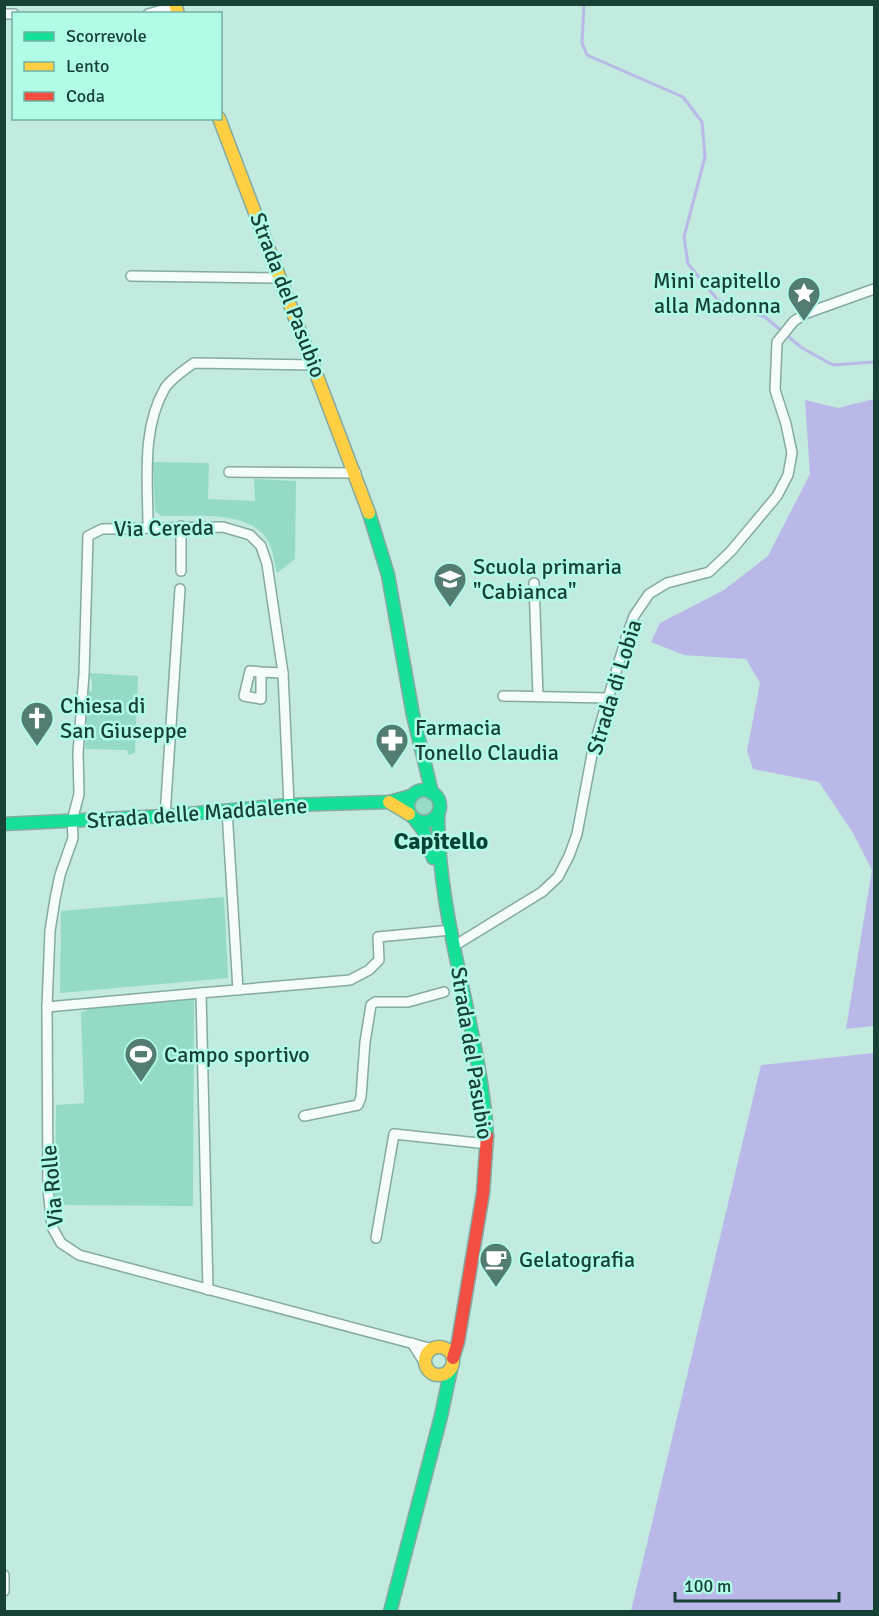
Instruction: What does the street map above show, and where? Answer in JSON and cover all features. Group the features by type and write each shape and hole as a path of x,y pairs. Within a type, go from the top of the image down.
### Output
{"main road":[{"name":"Strada del Pasubio","path":"220,120 376,530 388,575 412,715 417,768 413,795"},
{"name":"Strada del Pasubio","path":"412,715 432,793"},
{"path":"389,802 413,817 428,822 438,815 440,803 427,790 413,795 408,802 413,817 428,841 444,898"},
{"name":"Strada delle Maddalene","path":"4,824 165,816 289,805 389,802 413,795"},
{"name":"Strada del Pasubio","path":"390,1611 458,1342 483,1192 488,1144 485,1100 453,991 454,946 444,898 438,848 438,815"},
{"path":"444,1401 438,1385 427,1368 427,1355 453,1336 459,1326"},
{"path":"427,1368 434,1374 440,1375 452,1363 449,1351 436,1348"}],"street":[{"path":"157,12 176,8"},
{"path":"131,276 281,278"},
{"name":"Strada di Lobia","path":"454,946 542,892 558,876 569,856 576,834 593,749 607,698 634,616 649,594 666,583 709,572 731,551 777,496 788,475 792,453 775,390 777,342 789,327 807,313 874,289"},
{"path":"147,527 147,446 155,411 166,387 178,375 194,363 315,365"},
{"path":"229,472 356,473"},
{"path":"181,526 181,571"},
{"name":"Via Cereda","path":"72,821 79,794 78,753 84,674 88,536 102,529 223,527 250,535 261,546 269,573 283,673 289,805"},
{"path":"534,583 538,696"},
{"path":"165,816 180,589"},
{"path":"261,672 283,673"},
{"path":"503,696 607,698"},
{"path":"227,810 237,990"},
{"name":"Via Rolle","path":"72,821 73,838 60,875 50,931 47,1007 48,1188 52,1227 56,1236 69,1250 79,1255 412,1344 436,1348"},
{"path":"47,1007 350,980 369,970 380,960 378,937 451,930"},
{"path":"304,1116 358,1105 361,1097 365,1042 371,1005 375,1002 408,1002 453,991"},
{"path":"201,993 208,1290"},
{"path":"376,1238 394,1134 488,1144"},
{"path":"412,1344 427,1368"},
{"path":"4,1575 4,1591"}],"green space":[{"path":"153,462 209,463 208,499 255,501 254,479 296,481 295,559 277,573 268,541 257,529 246,522 218,516 161,516 155,511"},
{"path":"89,673 138,676 135,753 128,755 127,750 85,749 88,691 92,691"},
{"path":"420,797 428,797 433,802 431,813 420,815 415,810 415,802"},
{"path":"224,897 228,978 60,993 61,911"},
{"name":"Campo sportivo","path":"194,997 193,1206 55,1205 56,1105 84,1103 81,1012 87,1011 87,1004"}],"water":[{"path":"874,399 874,1026 846,1029 872,870 853,833 819,782 753,769 747,751 760,683 746,659 684,655 651,642 660,623 724,590 768,556 810,474 805,400 838,408"},
{"path":"874,1053 874,1611 631,1611 761,1065"}],"waterway":[{"path":"584,4 582,43 587,55 683,97 702,122 705,157 684,237 688,264 718,300 765,317 802,348 833,365 874,362"}],"traffic: fast":[{"path":"369,513 388,575 413,715 432,793"},
{"path":"424,790 435,795 440,806 435,817 424,822 413,817 408,806 413,795 424,790"},
{"path":"4,824 165,816 289,805 389,802 411,796"},
{"path":"438,815 445,896 476,1056 487,1136"},
{"path":"416,821 423,830 433,858"},
{"path":"390,1612 451,1369"}],"traffic: slow":[{"path":"175,4 177,12"},
{"path":"220,120 369,513"},
{"path":"389,802 409,814"},
{"path":"439,1347 449,1351 453,1361 449,1371 439,1375 429,1371 425,1361 429,1351 439,1347"}],"traffic: jam":[{"path":"453,1358 458,1342 483,1193 487,1136"}],"place":[{"name":"Mini capitello alla Madonna","path":"804,322"},
{"name":"Scuola primaria \"Cabianca\"","path":"450,608"},
{"name":"Chiesa di San Giuseppe","path":"37,747"},
{"name":"Farmacia Tonello Claudia","path":"392,769"},
{"name":"Campo sportivo","path":"141,1083"},
{"name":"Gelatografia","path":"496,1288"}],"district":[{"name":"Capitello","path":"441,841"}]}
